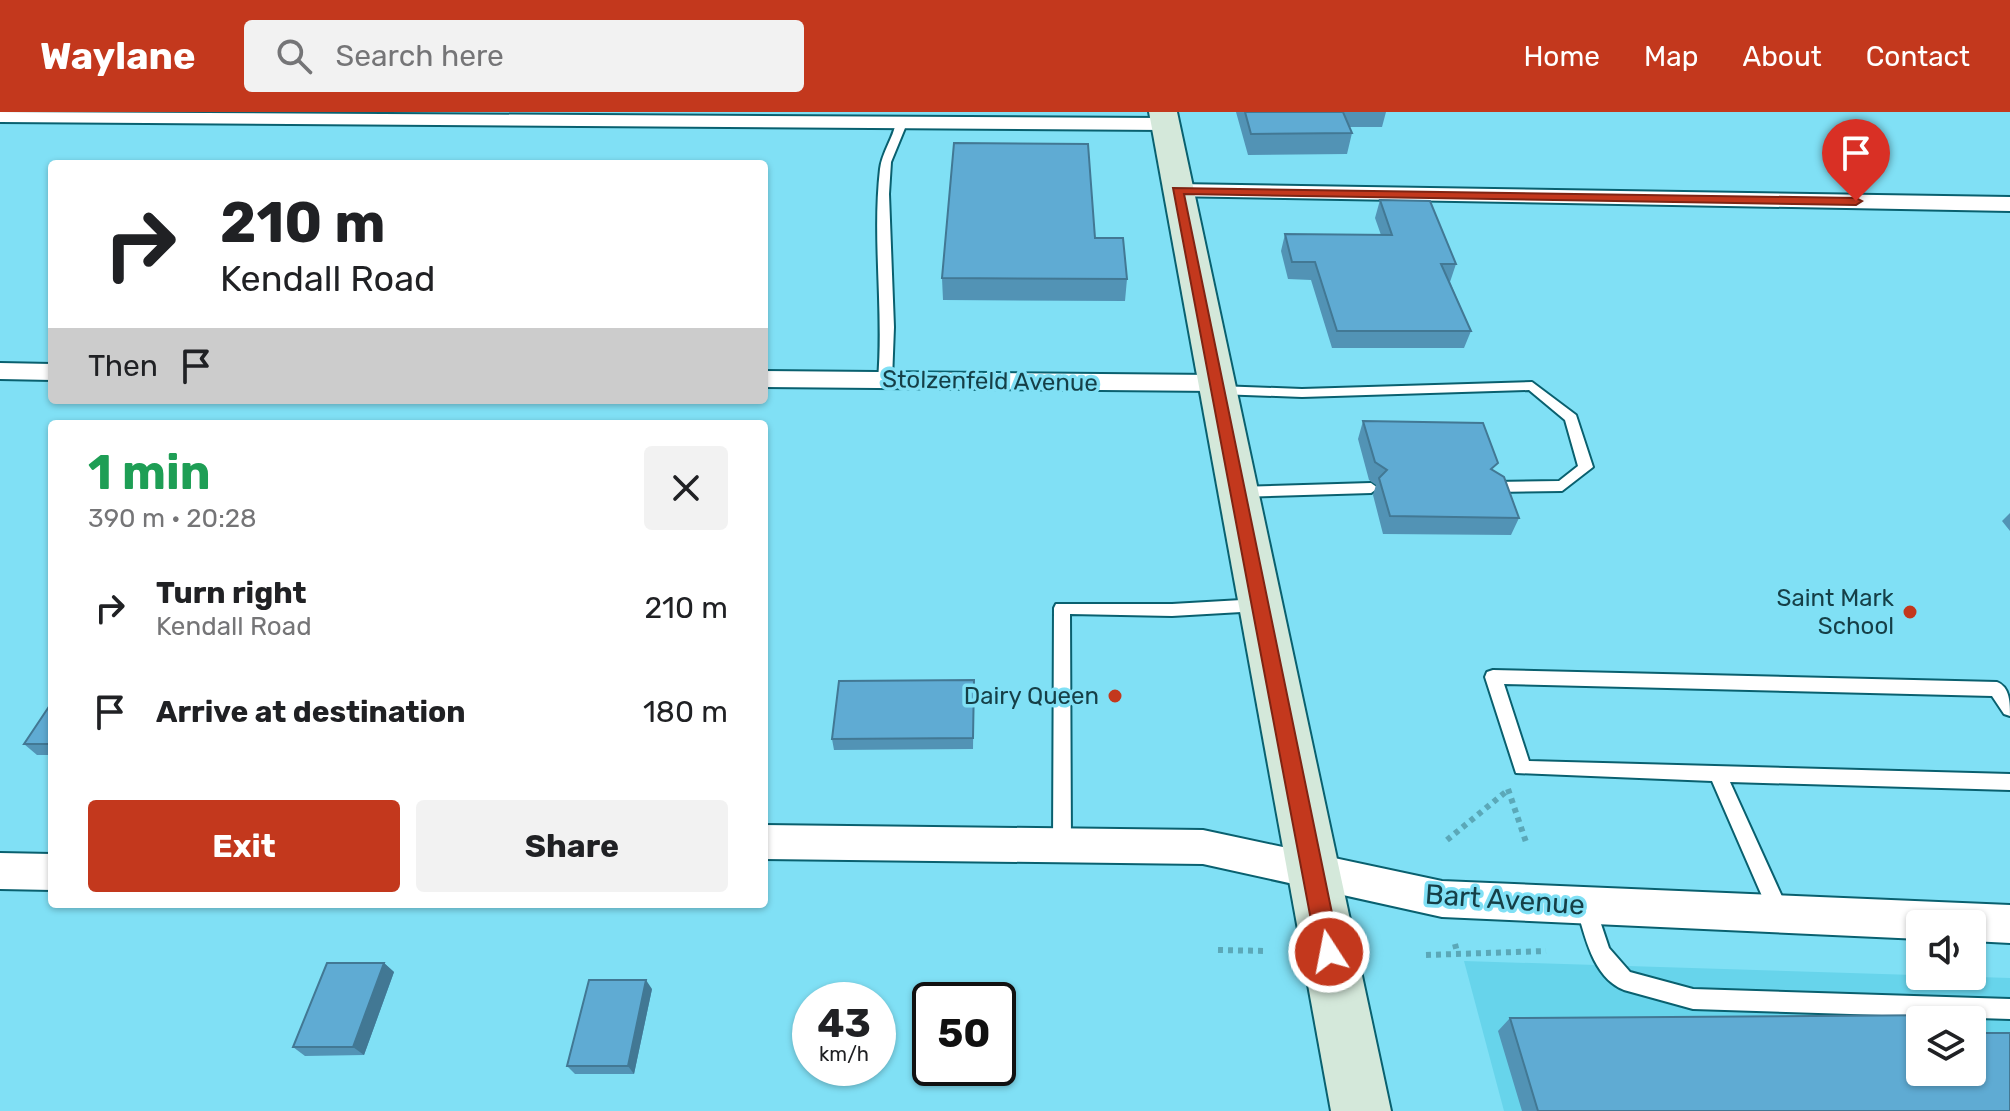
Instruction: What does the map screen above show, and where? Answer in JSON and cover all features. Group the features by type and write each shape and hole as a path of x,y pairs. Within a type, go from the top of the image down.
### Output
{"main road":[{"path":"1164,118 1361,1111"}],"street":[{"path":"0,116 786,117 901,122 1164,118"},
{"path":"1177,191 2010,204"},
{"path":"0,371 48,372"},
{"name":"Stolzenfeld Avenue","path":"768,379 1217,387"},
{"name":"Bart Avenue","path":"768,842 1203,847 1442,899 2010,924"},
{"path":"0,871 48,872"}],"lane":[{"path":"885,380 889,345 885,165 900,136 901,122"},
{"path":"1217,387 1302,393 1532,386 1571,418 1586,467 1562,486 1493,487"},
{"path":"1238,492 1371,488"},
{"path":"1062,846 1062,608 1172,610 1261,605"},
{"path":"2010,709 1997,689 1493,677 1522,768 2010,782"},
{"path":"1717,773 1780,914"},
{"path":"1585,905 1601,954 1624,980 1693,999 2010,1009"}],"path":[{"path":"1447,840 1508,789 1522,768"},
{"path":"1508,789 1527,845"},
{"path":"1426,955 1456,948 1546,951"},
{"path":"1218,950 1267,951"}],"shaded area":[{"path":"1464,961 1906,975 1906,990 1986,990 1986,977 2010,978 2010,1111 1504,1111"}],"building":[{"path":"1245,112 1343,112 1352,133 1251,134"},
{"path":"954,143 1088,144 1095,238 1123,238 1127,279 942,278"},
{"path":"1380,200 1430,201 1456,264 1441,264 1471,331 1337,331 1315,262 1292,262 1285,234 1392,235"},
{"path":"1363,421 1483,423 1498,463 1491,469 1504,477 1519,518 1390,516 1379,478 1387,470 1375,462"},
{"path":"974,680 973,738 832,739 839,681"},
{"path":"48,708 48,744 24,744"},
{"path":"327,963 384,963 353,1047 293,1047"},
{"path":"589,980 646,980 628,1066 567,1066"},
{"path":"1906,1015 1906,1086 1986,1086 1986,1033 2010,1033 2010,1111 1538,1111 1510,1018"}],"place":[{"name":"Saint Mark School","path":"1910,612"},
{"name":"Dairy Queen","path":"1115,696"}],"route":[{"path":"1329,952 1177,191 1856,201"}]}
